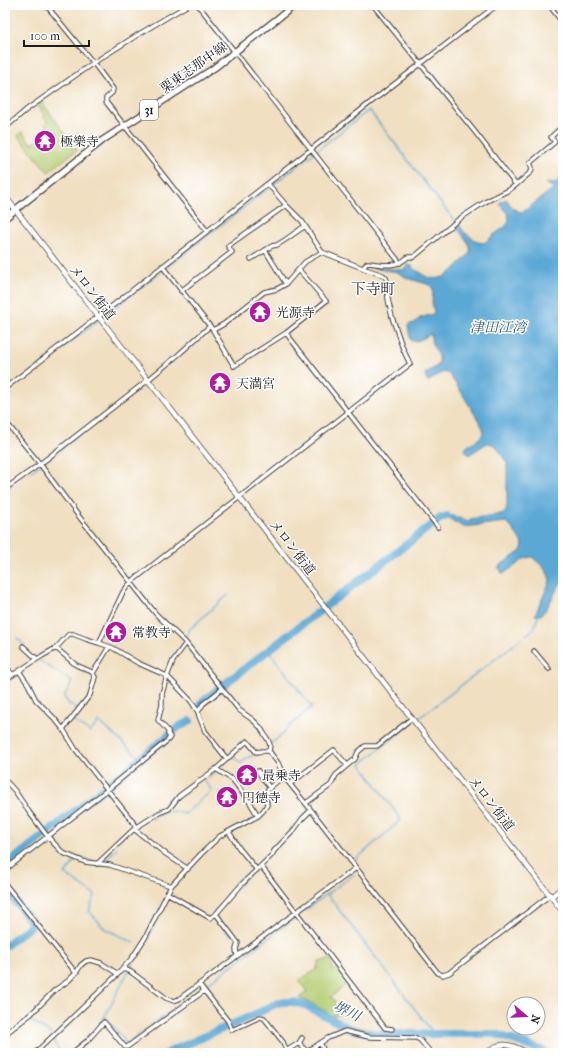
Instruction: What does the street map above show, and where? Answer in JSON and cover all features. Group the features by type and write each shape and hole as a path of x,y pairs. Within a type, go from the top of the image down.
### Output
{"main road":[{"name":"栗東志那中線","path":"5,218 103,140 214,68 295,5"}],"street":[{"path":"46,5 113,89 112,93 106,98 106,102 207,231"},
{"path":"5,128 26,110 93,63 188,5"},
{"path":"198,5 400,263"},
{"path":"373,5 516,185"},
{"path":"5,388 164,268 207,231 270,186 311,151 497,5"},
{"path":"549,5 563,23"},
{"path":"363,268 367,263 392,265 400,263 408,257 414,257 449,226 485,202 516,185 531,172 532,168 530,163 555,142 551,137 563,126"},
{"path":"99,642 122,592 131,582 410,364 392,317 388,299 386,278 383,275 322,252 306,226 270,186"},
{"name":"メロン街道","path":"5,196 563,912"},
{"path":"181,290 232,252 228,246 286,205"},
{"path":"251,259 285,240 306,226"},
{"path":"265,250 286,284"},
{"path":"5,489 40,464 148,380 211,328 224,324 264,292 277,289 286,284 305,262 322,252"},
{"path":"164,268 211,328 234,366 286,333 326,301 298,270"},
{"path":"286,333 438,527"},
{"path":"5,420 156,614 186,643 239,710 260,727 270,745 269,751 278,764 284,777 306,803 438,973 443,975 449,973 563,888"},
{"path":"5,680 56,648 69,634 99,642 109,646 138,663 167,676 191,701 198,712 198,716 206,732 227,759"},
{"path":"5,870 168,740 170,737 168,735 168,731 158,720 162,705 162,694 173,661 186,643"},
{"path":"23,646 37,659"},
{"path":"93,673 109,646"},
{"path":"56,648 76,665 92,672 95,677 90,695 63,729"},
{"path":"534,651 549,669"},
{"path":"5,666 12,675"},
{"path":"19,671 36,700 63,729 76,750 136,828 137,832 188,869"},
{"path":"198,712 203,704 221,687"},
{"path":"306,803 331,785 336,775 355,759 358,752 365,746 377,746 412,718"},
{"path":"97,864 136,828 159,813 169,809 180,796 216,769 247,740 256,752 263,750 269,751"},
{"path":"290,784 334,750 347,765"},
{"path":"216,769 237,784 258,816"},
{"path":"258,771 270,788"},
{"path":"35,1053 118,974 132,958 145,938 171,886 220,836 258,816 266,808 267,804 265,797 270,788 284,777"},
{"path":"5,780 15,791 47,835 63,853 85,862 110,865 171,886"},
{"path":"167,893 210,918 216,914 242,884 272,855 311,810"},
{"path":"229,832 239,848 257,870"},
{"path":"261,866 385,1028 392,1029"},
{"path":"122,970 131,972 166,998 174,1001 179,1000 356,868"},
{"path":"5,884 76,972"},
{"path":"216,914 238,942 236,949 237,956"},
{"path":"5,1034 31,1014 55,990 68,981 86,961 92,960 101,963 118,974"},
{"path":"200,985 228,1022 232,1030 260,1017 264,1018 282,1042 287,1052 299,1043 302,1038"},
{"path":"72,1053 87,1041 104,1022 125,1047 127,1047 204,990"},
{"path":"299,1043 306,1052 328,1038 345,1031 369,1037 416,1038 420,1040 431,1053"},
{"path":"320,1043 324,1053"},
{"path":"486,1053 498,1046 508,1045 528,1053"}],"green space":[{"path":"42,102 77,150 48,172 18,136 22,132 32,144 36,141 39,145 47,139 44,135 50,130 45,124 47,122 43,116 45,115 37,105"},
{"path":"330,959 332,963 332,971 337,968 348,983 331,997 342,1010 343,1015 331,1015 325,1010 299,998 307,992 299,980 316,970 319,962"}],"water":[{"name":"津田江湾","path":"563,179 563,582 558,587 547,608 541,615 535,615 550,581 549,577 543,568 532,557 526,558 503,574 498,567 521,551 523,545 511,527 506,522 464,527 454,522 447,516 454,516 470,521 470,519 505,512 507,507 507,463 496,446 492,444 487,443 469,455 464,449 480,438 483,428 448,373 443,372 427,381 425,374 436,367 439,361 438,355 432,344 431,334 420,340 412,341 408,326 420,318 433,314 433,290 430,285 407,278 397,272 383,270 367,265 404,270 409,265 412,266 413,269 431,278 438,278 449,274 468,256 470,252 468,242 456,227 458,222 464,232 478,242 484,243 508,223 508,214 499,203 506,199 511,206 520,212 523,212 554,188 546,183 554,183"}],"waterway":[{"path":"5,393 369,110 454,220"},
{"path":"184,352 206,333"},
{"path":"32,471 146,384"},
{"path":"5,491 11,486"},
{"path":"200,706 201,703 218,689 441,518 447,516"},
{"path":"172,660 186,639 189,630 228,595"},
{"path":"526,635 534,629 539,613"},
{"path":"17,638 24,645"},
{"path":"418,719 521,639"},
{"path":"268,650 312,707 270,744"},
{"path":"39,660 72,682 64,697 69,704 80,711 72,720 90,732 99,722 140,758"},
{"path":"166,674 170,663"},
{"path":"5,866 180,726 190,721"},
{"path":"354,863 354,861 401,820 361,764 411,724"},
{"path":"233,756 241,763 247,758 259,753"},
{"path":"152,819 172,811 185,814 212,790 204,781 217,770"},
{"path":"267,796 274,786 285,780"},
{"path":"261,815 267,810 268,802"},
{"path":"230,833 250,822"},
{"path":"271,853 278,844"},
{"path":"101,862 104,862 117,848"},
{"path":"97,862 78,857 65,874 95,895 89,911 104,928 134,943"},
{"path":"327,894 354,874"},
{"path":"238,886 248,875"},
{"path":"5,888 33,924 5,946"},
{"path":"99,1025 105,1016 127,1044 327,894 434,1034"},
{"path":"228,897 214,913 219,922 231,936"},
{"path":"105,1016 130,968 149,936 158,915"},
{"path":"239,945 238,951 242,957"},
{"name":"堺川","path":"167,1053 282,1002 293,1002 305,1005 350,1029 375,1034 496,1034 549,1053"},
{"path":"5,1037 28,1019 51,1034"},
{"path":"53,1039 58,1049 63,1053"}],"place":[{"name":"極樂寺","path":"45,141"},
{"name":"光源寺","path":"260,312"},
{"name":"天満宮","path":"220,383"},
{"name":"常教寺","path":"116,632"},
{"name":"最乗寺","path":"247,775"},
{"name":"円徳寺","path":"227,797"}],"district":[{"name":"下寺町","path":"373,289"}]}
